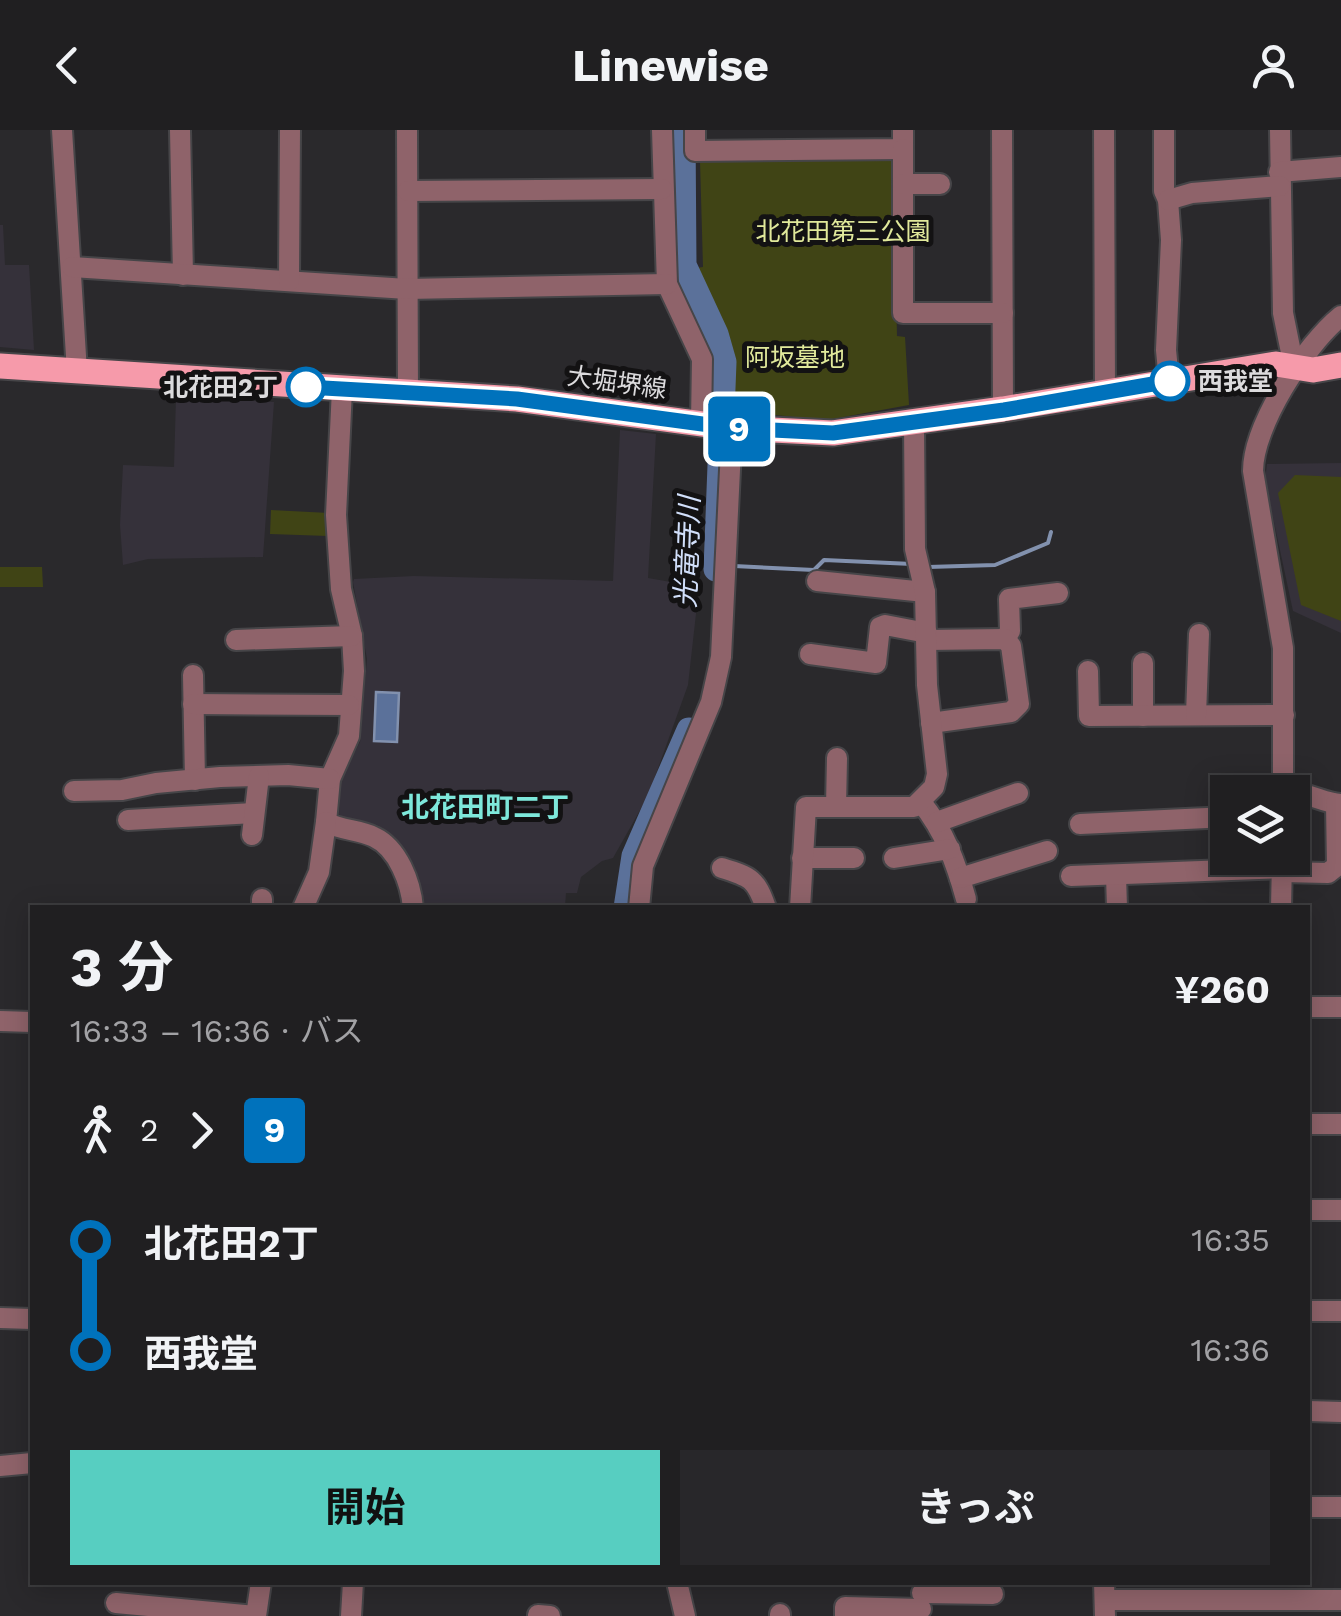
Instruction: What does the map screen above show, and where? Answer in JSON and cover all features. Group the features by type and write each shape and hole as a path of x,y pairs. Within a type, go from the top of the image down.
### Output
{"main road":[{"name":"大堀堺線","path":"0,366 517,399 718,426 833,433 1004,410 1276,364 1313,370 1341,365"}],"street":[{"path":"62,130 78,372"},
{"path":"180,130 183,275"},
{"path":"289,280 290,130"},
{"path":"408,130 408,394"},
{"path":"639,905 644,866 712,702 721,657 718,426 702,359 667,284 662,130"},
{"path":"695,130 696,151 903,139 903,313 1003,314"},
{"path":"1002,130 1004,410"},
{"path":"1104,130 1105,391"},
{"path":"1164,130 1164,192 1168,200 1171,259 1167,286 1169,381"},
{"path":"1280,130 1283,312 1294,368"},
{"path":"1168,200 1192,192 1341,167"},
{"path":"903,184 940,184"},
{"path":"408,191 662,190"},
{"path":"72,268 407,289 667,284"},
{"path":"1283,775 1284,648 1252,471 1252,450 1294,368 1341,316"},
{"path":"304,905 318,872 330,779 349,736 354,671 352,636 341,589 336,515 342,390"},
{"path":"800,905 806,806 914,808 934,787 937,774 925,592 915,549 914,423"},
{"path":"817,581 925,592"},
{"path":"1005,639 1010,631 1009,599 1058,593"},
{"path":"810,654 876,663 880,627 885,625 927,636 1005,639 1011,646 1020,704 1011,712 931,723"},
{"path":"1196,715 1199,634"},
{"path":"236,640 352,636"},
{"path":"1143,662 1143,716"},
{"path":"1088,671 1088,716 1284,715"},
{"path":"193,675 195,780"},
{"path":"193,704 349,706"},
{"path":"836,807 837,758"},
{"path":"74,791 288,774 330,779"},
{"path":"252,835 259,776"},
{"path":"937,822 1018,793"},
{"path":"1310,793 1338,804 1336,866 1328,874 1310,871"},
{"path":"921,802 937,822 963,888 1047,851"},
{"path":"128,820 254,813"},
{"path":"1080,824 1210,817"},
{"path":"326,822 375,837 395,852 412,905"},
{"path":"894,858 950,849"},
{"path":"802,858 854,858"},
{"path":"722,868 756,883 765,905"},
{"path":"1071,876 1210,869"},
{"path":"1116,874 1116,905"},
{"path":"1281,905 1282,875"},
{"path":"1310,1007 1341,1007"},
{"path":"0,1021 30,1022"},
{"path":"1310,1124 1341,1124"},
{"path":"1310,1210 1341,1210"},
{"path":"1310,1311 1341,1311"},
{"path":"0,1318 30,1319"},
{"path":"1310,1412 1341,1412"},
{"path":"0,1466 30,1463"},
{"path":"1310,1507 1341,1507"},
{"path":"116,1600 256,1616 261,1585"},
{"path":"350,1616 352,1585"},
{"path":"678,1585 685,1616"},
{"path":"845,1616 845,1607 994,1594"},
{"path":"1105,1600 1341,1600"},
{"path":"538,1615 550,1616"}],"shaded area":[{"path":"0,225 5,265 29,265 34,350 0,347"},
{"path":"176,397 274,402 263,557 148,559 123,565 123,465 174,467"},
{"path":"620,430 656,434 648,578 699,587 688,685 648,796 613,858 602,861 581,877 577,893 566,893 565,905 423,905 400,843 371,826 344,820 339,814 341,779 360,742 367,659 354,579 414,576 613,581"},
{"path":"1341,463 1341,633 1293,611 1265,480 1267,464"}],"green space":[{"path":"893,153 897,336 905,337 909,405 827,420 734,411 727,336 696,268 703,267 700,161 704,156"},
{"path":"1295,475 1341,477 1341,621 1301,605 1278,493"},
{"path":"271,510 329,513 328,536 270,534"},
{"path":"0,567 42,567 43,587 0,587"}],"water":[{"path":"376,692 399,693 397,742 374,741"}],"waterway":[{"name":"光竜寺川","path":"683,130 684,265 716,334 724,362 716,569"},
{"path":"928,567 995,565 1048,543 1051,532"},
{"path":"734,566 814,570 824,560 912,564"},
{"name":"光竜寺川","path":"626,905 634,856 689,730"}],"bus line":[{"name":"9","path":"306,387 517,399 732,428 833,433 1004,410 1170,381"}],"place":[{"name":"西我堂","path":"1170,381"},
{"name":"北花田2丁","path":"306,387"}],"district":[{"name":"北花田町二丁","path":"485,807"}],"park label":[{"name":"北花田第三公園","path":"843,231"},
{"name":"阿坂墓地","path":"795,357"}]}
